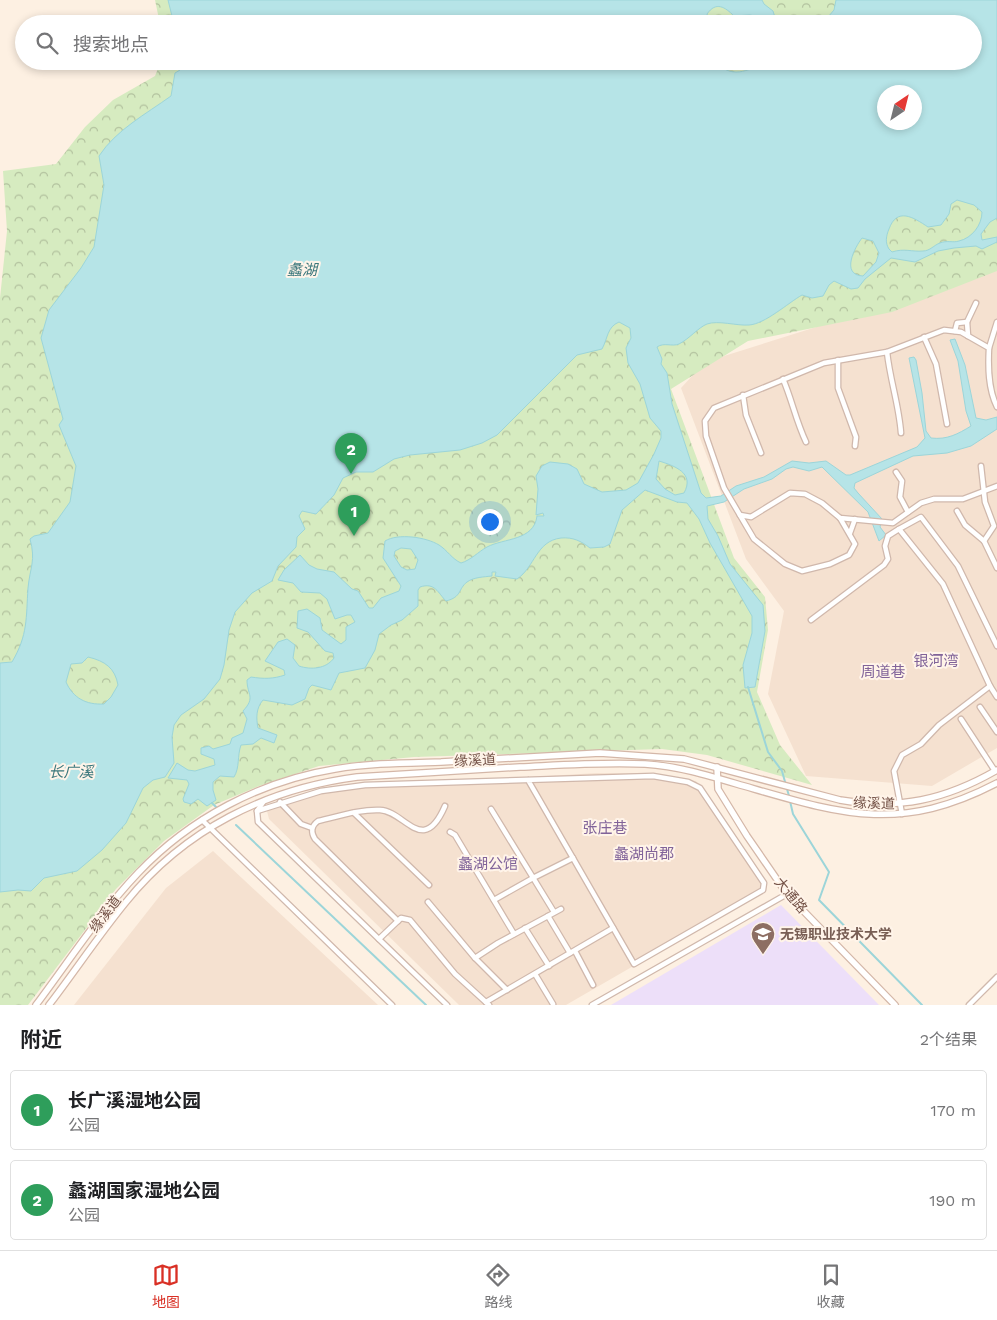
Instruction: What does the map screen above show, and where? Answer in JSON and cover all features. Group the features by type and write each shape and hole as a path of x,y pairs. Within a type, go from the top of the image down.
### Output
{"main road":[{"name":"缘溪道","path":"36,1005 116,898 138,873 169,845 202,820 231,803 278,783 336,769 600,753 658,756 717,767 797,790 862,804 900,804 932,799 958,790 996,771"},
{"name":"缘溪道","path":"49,1005 140,886 177,851 209,829 267,798 325,781 357,776 602,763 671,767 716,777 800,802 846,813 870,816 902,814 962,800 997,783"},
{"name":"大通路","path":"717,767 718,789 747,836 787,894 895,1005"}],"street":[{"path":"968,336 967,322 976,303"},
{"path":"955,331 958,323 967,322"},
{"path":"997,322 988,348 988,367 993,399 997,407"},
{"path":"747,527 751,517 790,493 805,494 822,503 840,518 855,544 849,555 830,564 802,571 784,564 754,539 726,492 706,436 705,420 714,408 824,362 886,352 944,330 955,331 968,336 988,348"},
{"path":"924,337 936,364 947,424"},
{"path":"886,352 899,406 901,433"},
{"path":"838,360 838,388 856,437 855,446"},
{"path":"783,379 793,404 794,416 806,442"},
{"path":"743,395 746,415 761,453"},
{"path":"981,466 984,502 996,526 984,541"},
{"path":"896,472 902,481 900,497 908,512"},
{"path":"840,518 867,520 884,524 893,523 921,503 934,499 963,499 997,486"},
{"path":"957,511 965,525 984,541 997,568"},
{"path":"740,515 751,517"},
{"path":"811,620 884,566 888,559 885,546 888,536 921,516 958,566 997,646"},
{"path":"850,533 854,519"},
{"path":"898,529 943,584 990,686 997,697"},
{"path":"902,814 894,771 902,755 921,744 939,725 990,686"},
{"path":"980,707 997,732"},
{"path":"961,719 996,771"},
{"path":"257,811 280,802 321,791 365,785 653,776 688,782 700,788 764,883 763,890 634,964 528,780"},
{"path":"267,798 257,811 258,822 447,1005"},
{"path":"280,802 301,824 312,828"},
{"path":"398,920 315,839 312,834 312,828 318,821 354,813 380,810 393,813 413,829 427,829 439,819 444,806"},
{"path":"491,809 554,912"},
{"path":"354,813 429,885"},
{"path":"202,820 209,829 392,1005"},
{"path":"450,832 455,835 514,934"},
{"path":"494,900 573,858"},
{"path":"592,1005 787,894"},
{"path":"428,902 475,958 507,990"},
{"path":"475,958 514,934 561,909"},
{"path":"548,916 593,985"},
{"path":"378,939 401,918 410,920 455,974 487,1004 507,990 613,928"},
{"path":"526,928 549,966"},
{"path":"535,974 553,1004"},
{"path":"969,1005 997,977"}],"shaded area":[{"path":"997,261 997,748 932,786 806,776 768,694 784,611 746,559 681,388 705,362 912,297"},
{"path":"597,773 640,773 696,781 765,890 566,1005 459,1005 269,819 267,811 269,805 330,789"},
{"path":"213,851 378,1005 74,1005 166,888"},
{"name":"无锡职业技术大学","path":"781,905 879,1005 611,1005"}],"green space":[{"path":"155,0 997,0 997,271 892,312 748,341 671,389 734,558 765,597 768,630 757,692 780,745 812,785 707,755 662,749 414,757 319,766 259,786 214,805 164,841 116,889 28,1005 0,1005 0,298 7,231 3,171 56,164 85,127 113,100 155,76 157,70 982,70 982,15 158,15"}],"water":[{"path":"168,0 762,0 773,11 774,15 733,15 724,8 717,7 710,10 707,15 172,15"},
{"name":"蠡湖","path":"836,0 997,0 997,218 990,222 981,234 982,240 997,237 997,242 982,249 976,246 938,251 915,262 891,258 865,279 858,288 851,289 834,281 829,285 823,296 812,298 802,295 755,324 711,323 679,344 657,347 662,359 661,364 667,373 672,404 701,493 706,498 721,496 736,486 764,477 792,461 809,463 826,461 846,475 850,475 917,447 925,438 909,358 914,357 916,360 926,431 931,438 942,438 962,432 971,426 966,411 958,361 950,340 955,339 965,365 976,418 986,420 997,417 997,429 971,446 947,453 913,456 855,483 854,488 882,519 880,527 886,535 879,541 868,512 822,467 809,471 793,467 786,469 772,479 744,489 724,502 707,506 708,519 718,536 730,564 763,605 765,631 755,687 745,688 743,665 752,633 752,616 710,543 699,519 687,503 677,502 645,490 622,510 610,544 604,547 590,548 580,541 573,539 561,538 553,540 541,549 528,568 517,579 495,576 496,572 492,572 492,576 470,580 455,597 446,601 433,587 420,587 418,590 418,606 402,620 379,634 375,650 365,668 339,673 331,690 312,685 305,699 292,705 263,700 257,713 258,728 277,735 274,743 261,738 253,744 241,745 234,777 220,776 213,782 216,800 207,806 198,799 191,804 184,802 183,799 189,784 187,780 168,778 177,763 188,770 195,771 215,765 214,759 201,754 201,748 209,746 213,749 230,744 232,738 243,733 247,719 243,711 250,699 247,680 251,677 268,678 285,675 284,670 265,661 278,642 287,639 295,645 293,658 299,666 318,668 331,662 334,658 333,653 325,651 308,632 297,628 298,611 307,609 320,618 322,630 341,644 346,640 346,627 355,622 351,615 335,619 327,599 320,593 301,592 293,583 278,580 284,570 300,555 309,565 317,569 334,572 352,589 358,591 369,608 373,608 381,598 399,591 401,586 383,558 385,541 397,537 427,540 445,549 461,563 487,547 517,538 530,530 535,524 537,516 544,516 543,513 536,515 538,489 536,476 542,466 550,462 568,464 577,469 584,484 602,492 626,490 638,483 654,454 661,438 661,431 650,418 640,384 628,363 626,348 631,338 630,328 619,322 610,330 602,349 577,355 497,435 482,443 460,450 410,455 394,459 373,472 356,472 343,478 334,495 316,514 302,511 299,516 305,529 297,537 296,547 278,566 272,581 252,593 235,612 229,630 220,679 204,699 181,715 174,725 172,737 174,763 165,777 153,780 143,788 126,823 102,850 77,871 44,878 31,891 0,892 0,663 12,662 24,635 28,588 33,559 30,539 34,536 48,533 70,502 76,466 59,425 63,419 41,338 49,310 81,268 94,247 104,185 99,156 123,130 171,96 175,73 180,70 727,70 739,72 748,70 982,70 982,15 830,15 834,10","holes":["957,200 974,205 982,212 978,226 968,237 957,242 943,242 925,251 900,250 892,252 889,249 886,242 887,234 892,222 896,218 901,216 911,217 928,227 941,225 949,214 951,204","862,238 873,241 879,253 876,262 863,276 856,274 852,271 851,266 851,260 856,248","659,461 682,471 685,475 687,486 684,493 675,495 665,489 656,479","401,548 411,549 418,560 415,569 407,570 401,567 394,556 395,551","88,657 108,666 117,679 118,685 104,704 86,702 76,696 66,682 71,664 82,663"]}],"waterway":[{"path":"748,687 768,752 782,771 789,796"},
{"path":"790,801 793,814 829,872 819,900 922,1005"},
{"path":"212,803 217,808"},
{"path":"236,825 426,1005"}],"place":[{"name":"蠡湖国家湿地公园","path":"351,474"},
{"name":"长广溪湿地公园","path":"354,536"},
{"name":"无锡职业技术大学","path":"763,955"}],"district":[{"name":"银河湾","path":"936,661"},
{"name":"周道巷","path":"883,672"},
{"name":"张庄巷","path":"605,828"},
{"name":"蠡湖尚郡","path":"644,854"},
{"name":"蠡湖公馆","path":"488,864"}],"water label":[{"name":"长广溪","path":"71,772"}]}
